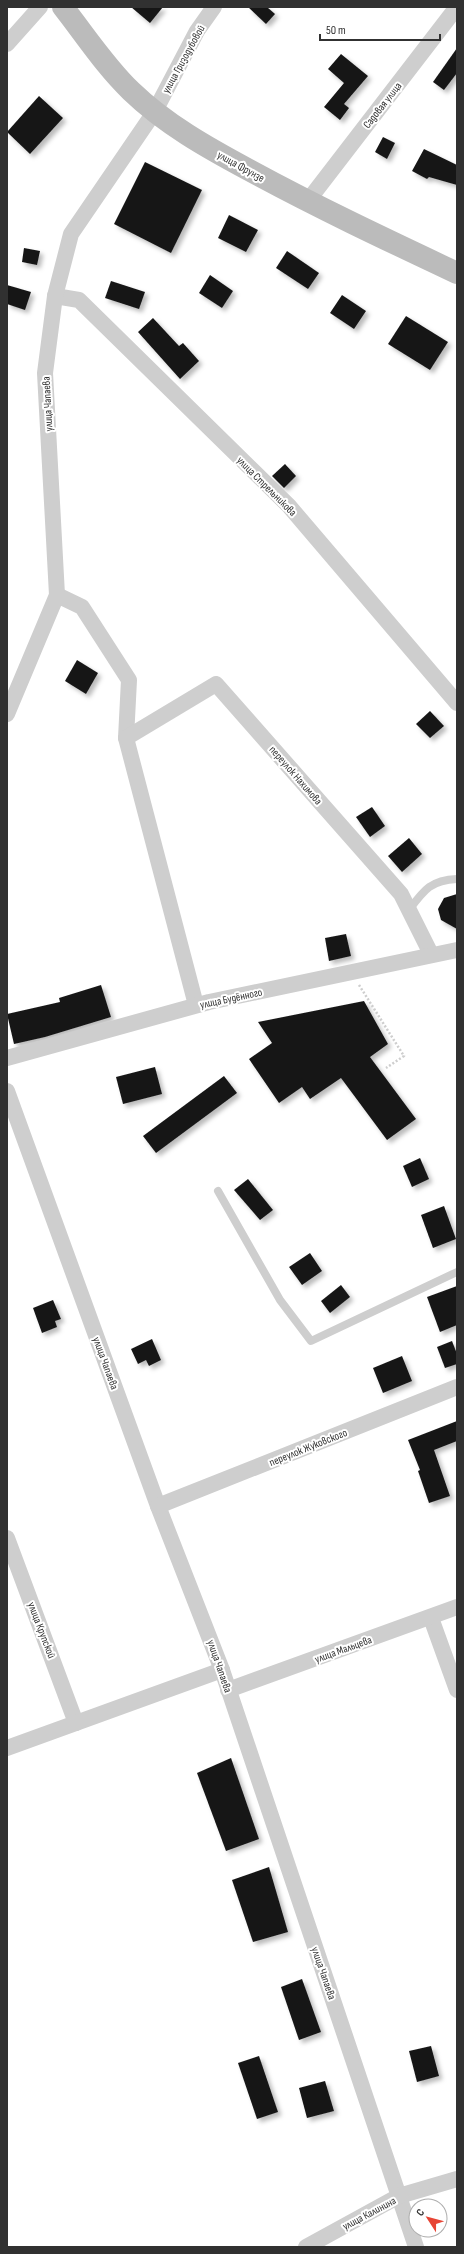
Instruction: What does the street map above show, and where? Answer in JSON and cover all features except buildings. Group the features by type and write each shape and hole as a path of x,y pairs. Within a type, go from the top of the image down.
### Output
{"main road":[{"name":"улица Фрунзе","path":"63,7 112,71 131,92 155,111 209,148 307,202 457,273"}],"street":[{"path":"7,44 40,7"},
{"name":"улица Гризодубовой","path":"155,111 197,31 214,7"},
{"name":"Садовая улица","path":"307,202 456,7"},
{"name":"улица Чапаева","path":"7,714 57,595 45,373 55,296 71,234 155,111"},
{"name":"улица Стрельникова","path":"55,296 80,300 289,506 457,703"},
{"path":"57,595 82,607 129,680 126,738 196,1006"},
{"name":"переулок Нахимова","path":"126,738 216,684 402,894 432,954"},
{"name":"улица Будённого","path":"7,1058 196,1006 432,954 457,950"},
{"name":"улица Чапаева","path":"7,1091 158,1506 222,1670 416,2247"},
{"name":"переулок Жуковского","path":"158,1506 457,1387"},
{"name":"улица Крупской","path":"7,1538 76,1723"},
{"name":"улица Мальцева","path":"228,1690 431,1618 457,1607"},
{"path":"431,1618 457,1690"},
{"path":"7,1748 222,1670"},
{"name":"улица Калинина","path":"306,2247 399,2196 457,2180"}],"lane":[{"path":"409,910 426,888 444,880 457,880"},
{"path":"218,1191 280,1300 311,1341 457,1272"}],"path":[{"path":"351,973 404,1056 386,1068"}]}
